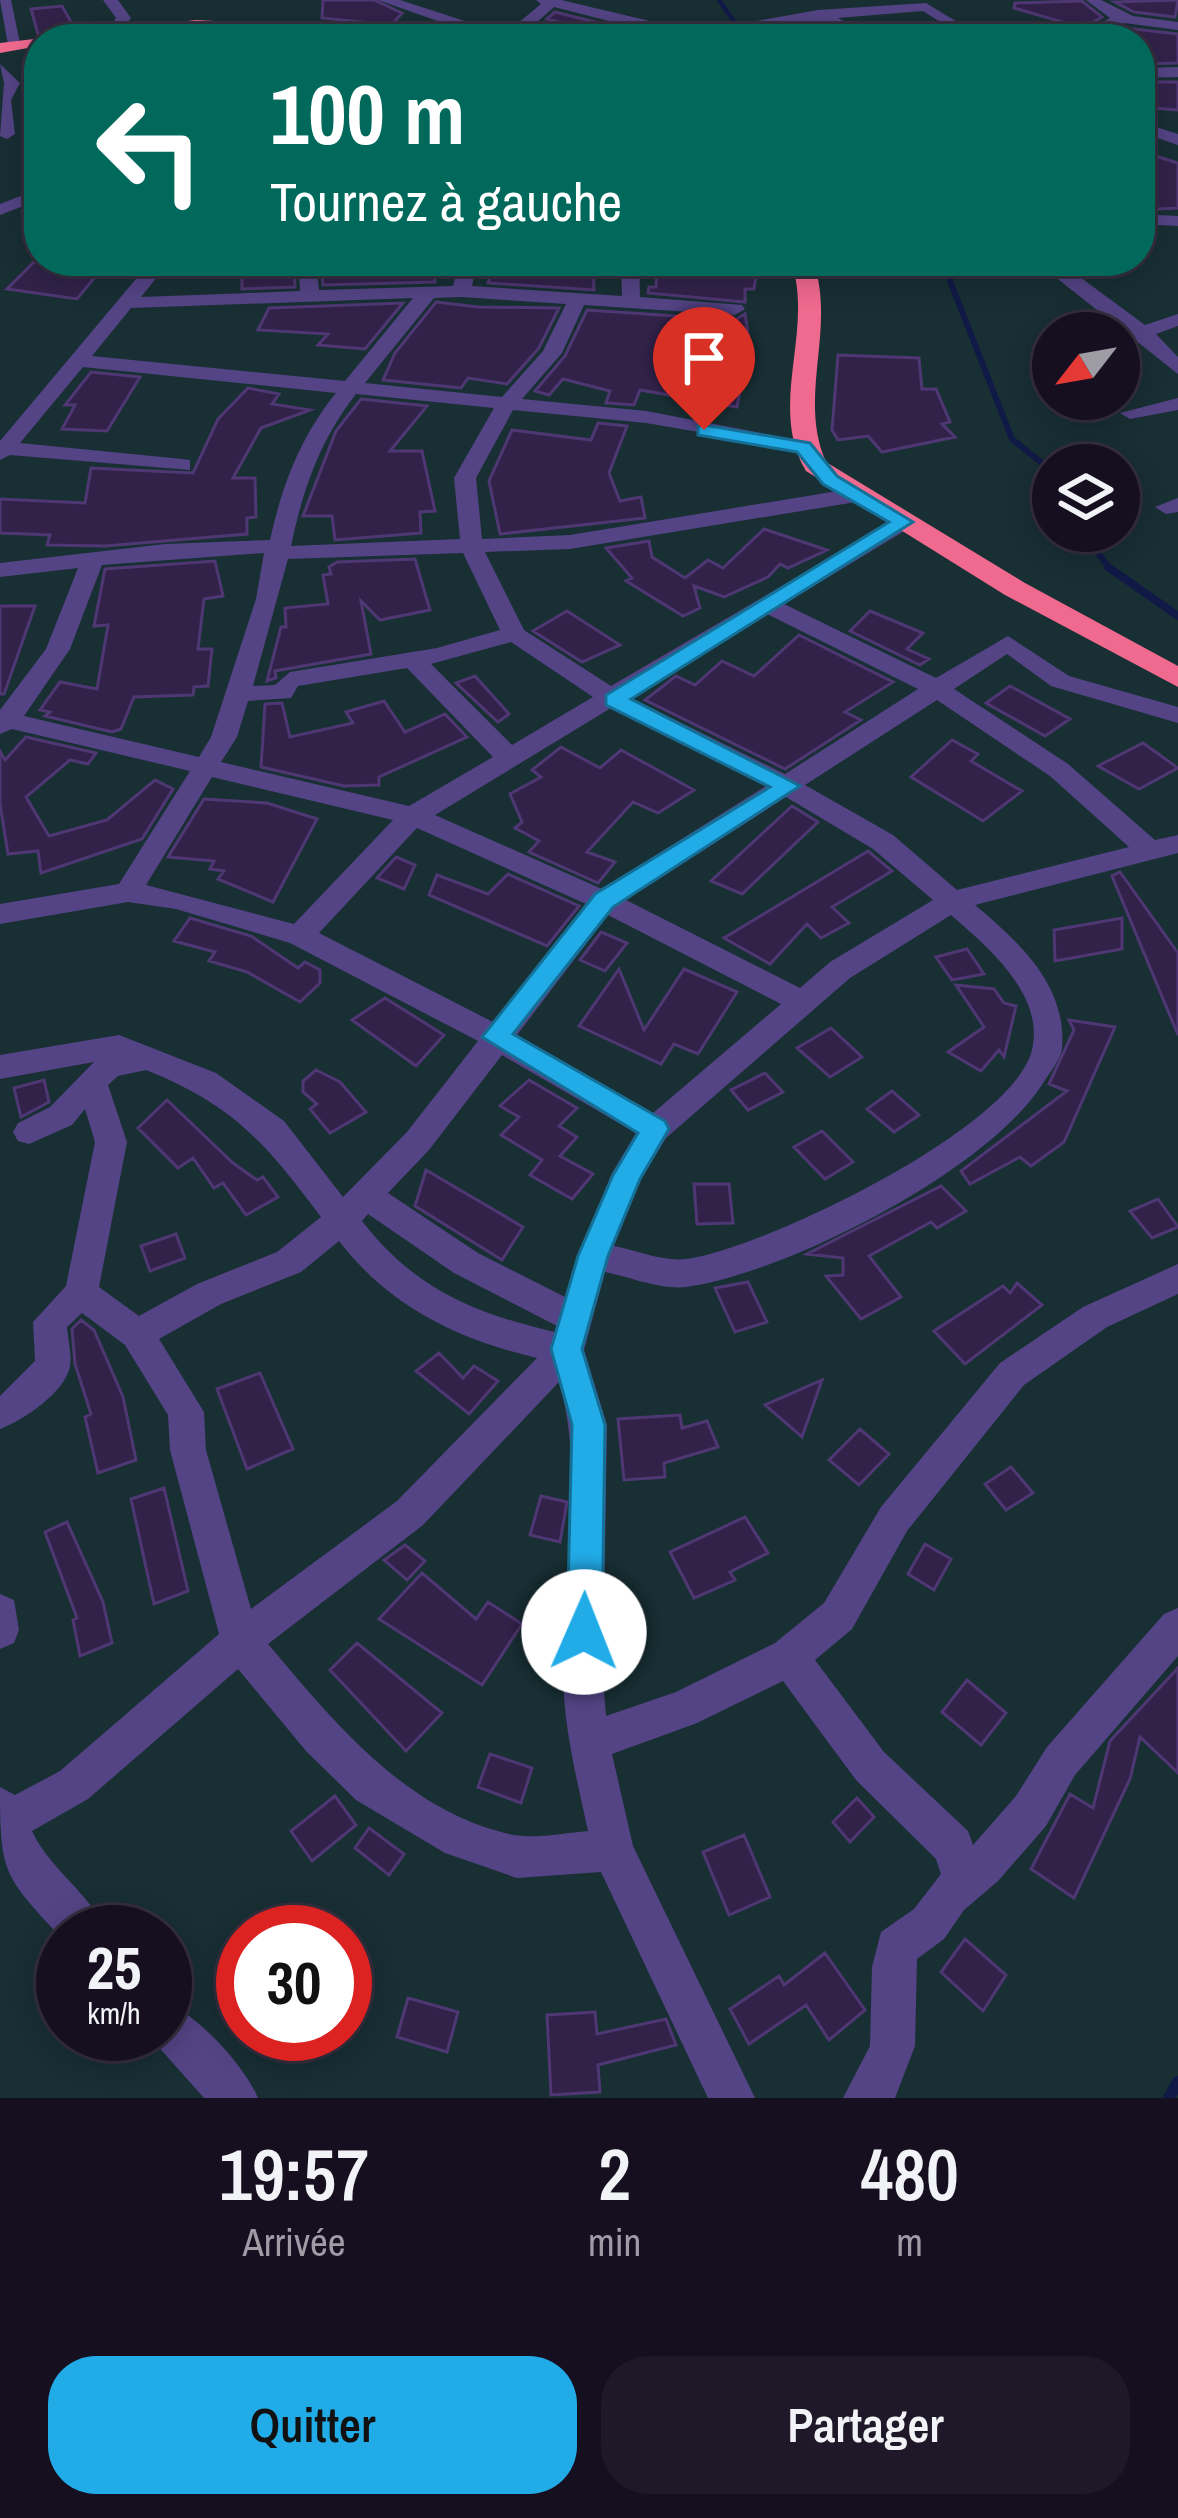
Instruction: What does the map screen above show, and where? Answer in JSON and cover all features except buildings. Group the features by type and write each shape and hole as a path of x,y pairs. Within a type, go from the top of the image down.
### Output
{"highway":[{"path":"808,276 812,319 800,418 803,447 830,480 1178,678"}],"street":[{"path":"3,0 8,46"},
{"path":"110,0 124,19 120,24"},
{"path":"385,0 460,24"},
{"path":"543,0 642,24"},
{"path":"807,0 820,17 835,24"},
{"path":"1093,0 1105,13 1178,26"},
{"path":"525,24 553,1"},
{"path":"779,24 899,3 926,7 953,24"},
{"path":"1110,24 1122,18"},
{"path":"0,69 12,83 3,100 3,135"},
{"path":"3,451 146,276"},
{"path":"308,276 310,294"},
{"path":"461,291 464,276"},
{"path":"630,276 631,298"},
{"path":"1069,276 1143,332 1178,368"},
{"path":"126,303 461,291 631,298 735,309"},
{"path":"128,892 208,766 239,694 268,599 291,495 320,426 429,292"},
{"path":"579,295 551,353 507,404 464,478 472,548 514,634 614,700 788,786 883,842 1003,944 1041,994 1047,1051 1017,1101 984,1130 900,1185 774,1250 682,1274 593,1256"},
{"path":"1143,332 1178,320"},
{"path":"78,361 646,417 803,447"},
{"path":"1140,411 1178,404"},
{"path":"3,451 182,465"},
{"path":"0,570 92,559 277,549 472,548 647,532 856,495"},
{"path":"300,936 413,816 508,757 614,700 764,603 903,522"},
{"path":"92,559 76,620 59,652 2,721 413,816 604,901 802,1003"},
{"path":"764,603 943,687 1092,793 1149,850"},
{"path":"239,694 282,692 290,680 413,660 514,634"},
{"path":"137,1334 209,1294 289,1262 353,1207 418,1141 604,901 1008,643 1060,681 1178,715"},
{"path":"413,660 508,757"},
{"path":"60,1905 29,1871 3,1815 74,1784 240,1641 410,1514 571,1334 593,1256 627,1175 655,1129 840,970 955,900 1178,844"},
{"path":"0,914 128,892 176,899 300,936 496,1037 655,1129"},
{"path":"0,1067 118,1046 205,1081 273,1130 353,1207 466,1263 571,1334 589,1425 583,1679 589,1742 613,1850 732,2098"},
{"path":"29,1132 61,1116 109,1067 146,1058"},
{"path":"0,1413 16,1406 53,1366 50,1322 81,1293 111,1142 91,1081"},
{"path":"353,1207 366,1251 422,1300 481,1330 571,1334"},
{"path":"589,1742 683,1709 789,1657 838,1616 894,1519 1012,1374 1095,1317 1178,1277"},
{"path":"81,1293 137,1334 186,1412 188,1450 240,1641 320,1737 370,1786 420,1819 517,1857 613,1850"},
{"path":"0,1614 0,1630"},
{"path":"866,2098 884,2080 897,2044 890,1987 896,1947 929,1924 964,1880 983,1866 1030,1811 1061,1761 1178,1627"},
{"path":"789,1657 870,1766 953,1846 964,1880"},
{"path":"192,2053 235,2098"}],"green space":[{"path":"0,0 1178,0 1178,2098 0,2098"}],"waterway":[{"path":"719,0 736,24"},
{"path":"952,276 1012,439 1032,455"},
{"path":"1097,552 1110,568"},
{"path":"1110,568 1178,616"},
{"path":"1169,2098 1178,2082"}],"route":[{"path":"584,1632 589,1425 567,1349 593,1256 627,1175 655,1129 496,1037 604,901 788,786 614,700 764,603 903,522 830,480 803,447 704,430"}]}
